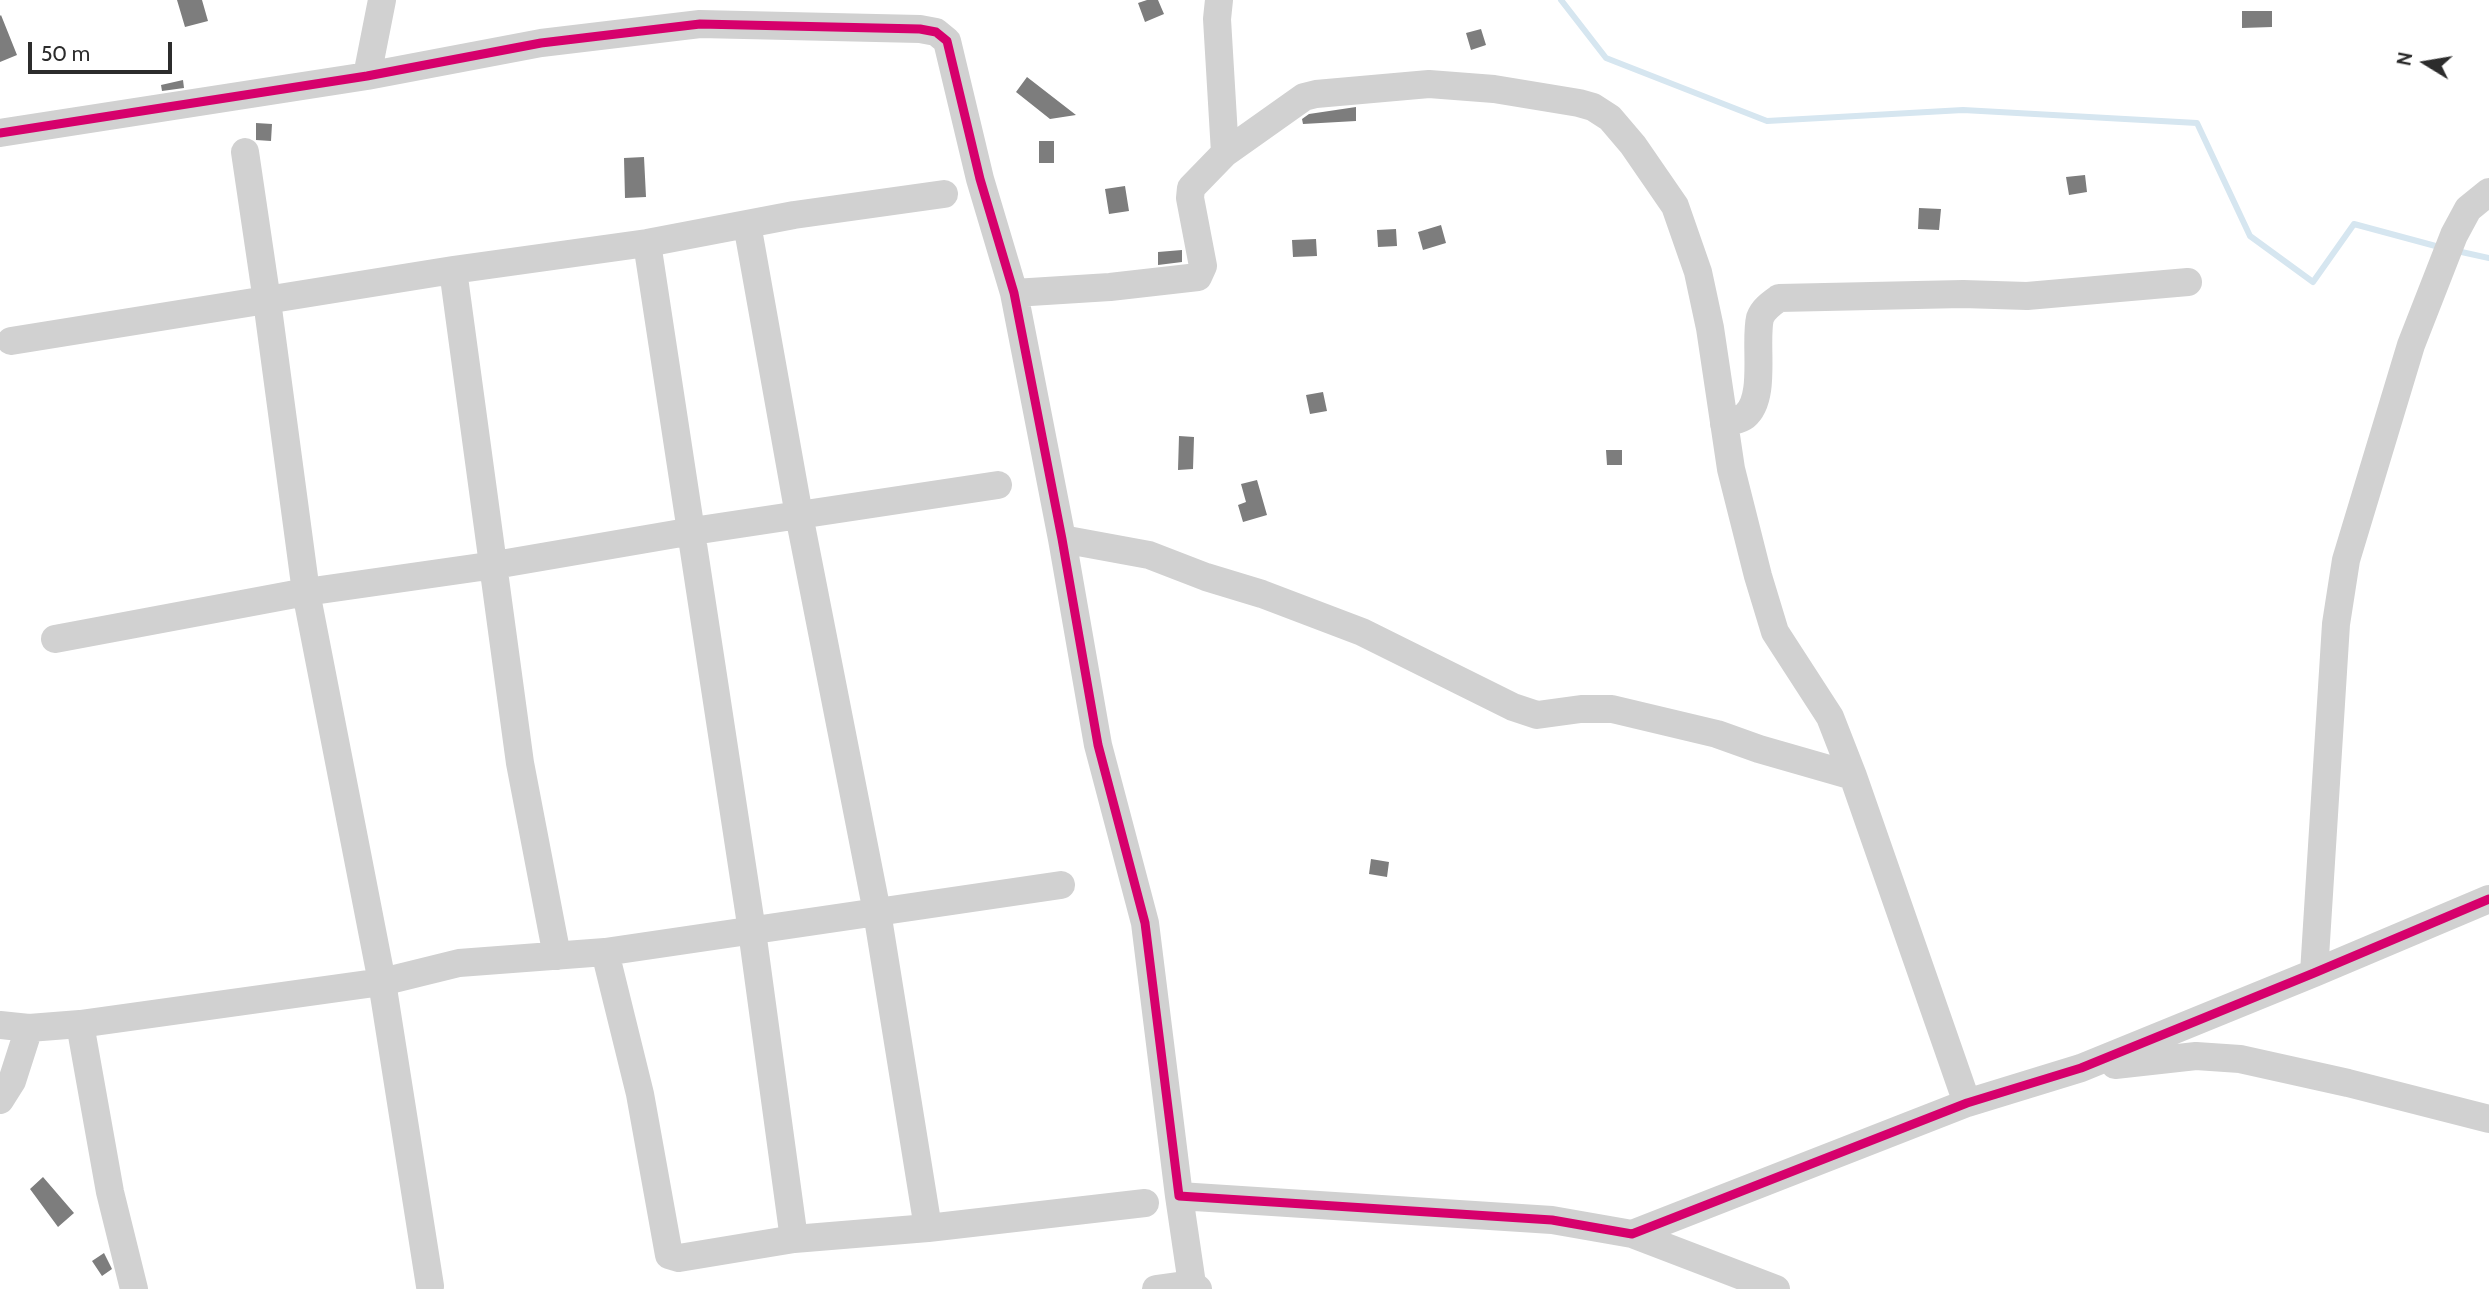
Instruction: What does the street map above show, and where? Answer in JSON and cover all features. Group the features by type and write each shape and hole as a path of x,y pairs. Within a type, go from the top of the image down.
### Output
{"street":[{"path":"367,76 382,0"},
{"path":"1219,0 1217,19 1225,153"},
{"path":"0,133 367,76 541,43 700,24 920,29 936,32 947,41 980,179 1014,293 1062,539 1098,745 1145,923 1179,1196 1195,1287 1156,1289"},
{"path":"1014,293 1110,287 1198,277 1203,266 1190,198 1191,188 1225,153 1304,97 1429,84 1494,89 1593,107 1610,118 1633,145 1675,206 1698,272 1710,328 1731,469 1775,632 1830,717 1967,1103"},
{"path":"245,152 306,592 382,982 430,1286"},
{"path":"2314,973 2336,624 2346,560 2408,356 2454,235 2468,209 2489,192"},
{"path":"11,341 453,270 648,243 793,215 944,194"},
{"path":"747,224 799,515 877,912 928,1228"},
{"path":"648,243 752,931 794,1239"},
{"path":"453,270 520,763 557,956"},
{"path":"1724,424 1745,416 1753,405 1757,393 1760,317 1769,305 1779,298 1963,294 2027,296 2188,282"},
{"path":"55,639 306,592 495,565 693,531 998,485"},
{"path":"1062,539 1149,555 1275,599 1362,632 1513,707 1537,715 1581,709 1612,709 1717,734 1853,776"},
{"path":"0,1025 29,1028 80,1024 382,982 459,963 605,952 1061,885"},
{"path":"1632,1234 1967,1103 2081,1068 2489,899"},
{"path":"605,952 640,1094 669,1255 679,1258 794,1239 928,1228 1145,1203"},
{"path":"80,1024 110,1192 134,1289"},
{"path":"0,1100 12,1082 29,1028"},
{"path":"2081,1068 2196,1056 2240,1059 2489,1119"},
{"path":"1179,1196 1552,1220 1632,1234 1776,1289"}],"building":[{"path":"177,0 202,0 208,21 185,27"},
{"path":"1158,0 1164,14 1145,22 1138,3"},
{"path":"2242,11 2272,11 2272,27 2242,28"},
{"path":"0,16 17,55 0,62"},
{"path":"1481,29 1486,45 1471,50 1466,33"},
{"path":"1027,77 1076,115 1050,119 1016,92"},
{"path":"183,80 184,88 162,91 161,85"},
{"path":"1356,107 1356,121 1303,124 1302,119 1309,114"},
{"path":"256,123 272,124 271,141 256,140"},
{"path":"1039,141 1054,141 1054,163 1039,163"},
{"path":"644,157 646,197 625,198 624,158"},
{"path":"2085,175 2087,192 2069,195 2066,177"},
{"path":"1125,186 1129,211 1109,214 1105,189"},
{"path":"1919,208 1941,209 1939,230 1918,229"},
{"path":"1441,225 1446,243 1423,250 1418,232"},
{"path":"1396,229 1397,246 1378,247 1377,230"},
{"path":"1316,239 1317,256 1293,257 1292,240"},
{"path":"1182,250 1182,262 1158,265 1158,252"},
{"path":"1323,392 1327,411 1310,414 1306,395"},
{"path":"1179,436 1194,437 1193,469 1178,470"},
{"path":"1606,450 1622,450 1622,465 1607,465"},
{"path":"1257,480 1267,515 1243,522 1238,505 1246,502 1241,484"},
{"path":"1371,859 1389,862 1387,877 1369,874"},
{"path":"43,1177 74,1213 58,1227 30,1189"},
{"path":"104,1253 112,1269 102,1276 92,1261"}],"waterway":[{"path":"1561,0 1606,58 1767,121 1963,110 2197,123 2250,236 2313,282 2354,224 2443,248"},
{"path":"2457,251 2489,258"}],"cycle path":[{"path":"0,133 367,76 541,43 700,24 920,29 936,32 947,41 980,179 1014,293 1062,539 1098,745 1145,923 1179,1196 1552,1220 1632,1234 1967,1103 2081,1068 2489,899"}]}
